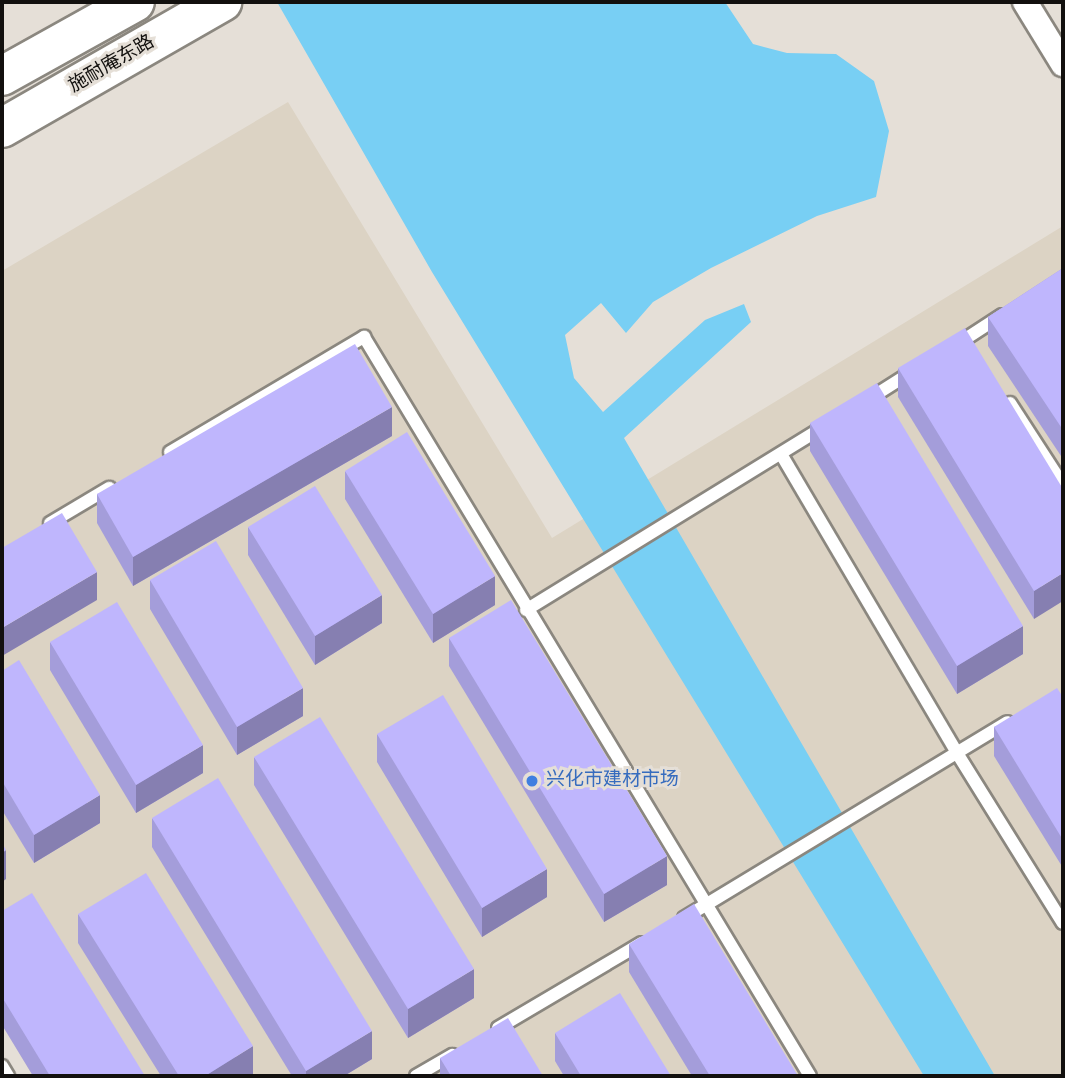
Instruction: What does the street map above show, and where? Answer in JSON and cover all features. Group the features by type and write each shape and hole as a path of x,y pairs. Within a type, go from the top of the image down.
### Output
{"main road":[{"path":"2,76 135,2"},
{"name":"施耐庵东路","path":"2,128 222,2"}],"street":[{"path":"1025,2 1063,64"}],"lane":[{"path":"944,352 971,343 1010,309"},
{"path":"154,462 364,337 526,610 708,904 810,1076"},
{"path":"851,410 921,367"},
{"path":"1004,394 1063,485"},
{"path":"526,610 839,418"},
{"path":"781,454 957,753 1063,923"},
{"path":"37,531 118,482"},
{"path":"673,925 1016,716"},
{"path":"486,1035 649,939"},
{"path":"416,1076 463,1049"},
{"path":"2,1066 8,1076"}],"shaded area":[{"name":"兴化市建材市场","path":"288,102 552,538 1063,226 1063,1076 33,1076 2,1024 2,271"}],"water":[{"path":"277,2 725,2 753,44 787,53 836,54 874,81 889,131 876,197 817,216 711,268 653,302 626,333 601,303 565,335 574,378 603,412 705,320 744,304 751,322 624,438 995,1076 924,1076 432,272"}],"building":[{"path":"1063,268 1063,430 988,317"},
{"path":"965,328 1063,489 1063,573 1034,591 898,368"},
{"path":"355,344 392,407 133,557 97,494"},
{"path":"877,383 1023,626 957,666 810,423"},
{"path":"407,432 495,576 433,614 345,471"},
{"path":"315,486 382,595 315,636 248,527"},
{"path":"62,513 97,572 2,628 2,548"},
{"path":"216,541 303,688 237,727 150,580"},
{"path":"511,600 667,856 604,894 449,638"},
{"path":"117,602 203,745 136,785 50,642"},
{"path":"19,660 100,795 34,835 2,781 2,671"},
{"path":"1057,688 1063,697 1063,840 994,727"},
{"path":"443,695 547,869 482,908 377,734"},
{"path":"320,717 474,969 408,1009 254,757"},
{"path":"218,778 372,1031 306,1071 152,818"},
{"path":"146,873 253,1046 205,1076 179,1076 78,914"},
{"path":"32,893 145,1076 50,1076 2,997 2,911"},
{"path":"694,904 798,1076 710,1076 629,944"},
{"path":"620,993 671,1076 581,1076 555,1033"},
{"path":"508,1018 543,1076 451,1076 440,1058"}],"place":[{"name":"兴化市建材市场","path":"532,781"}]}
